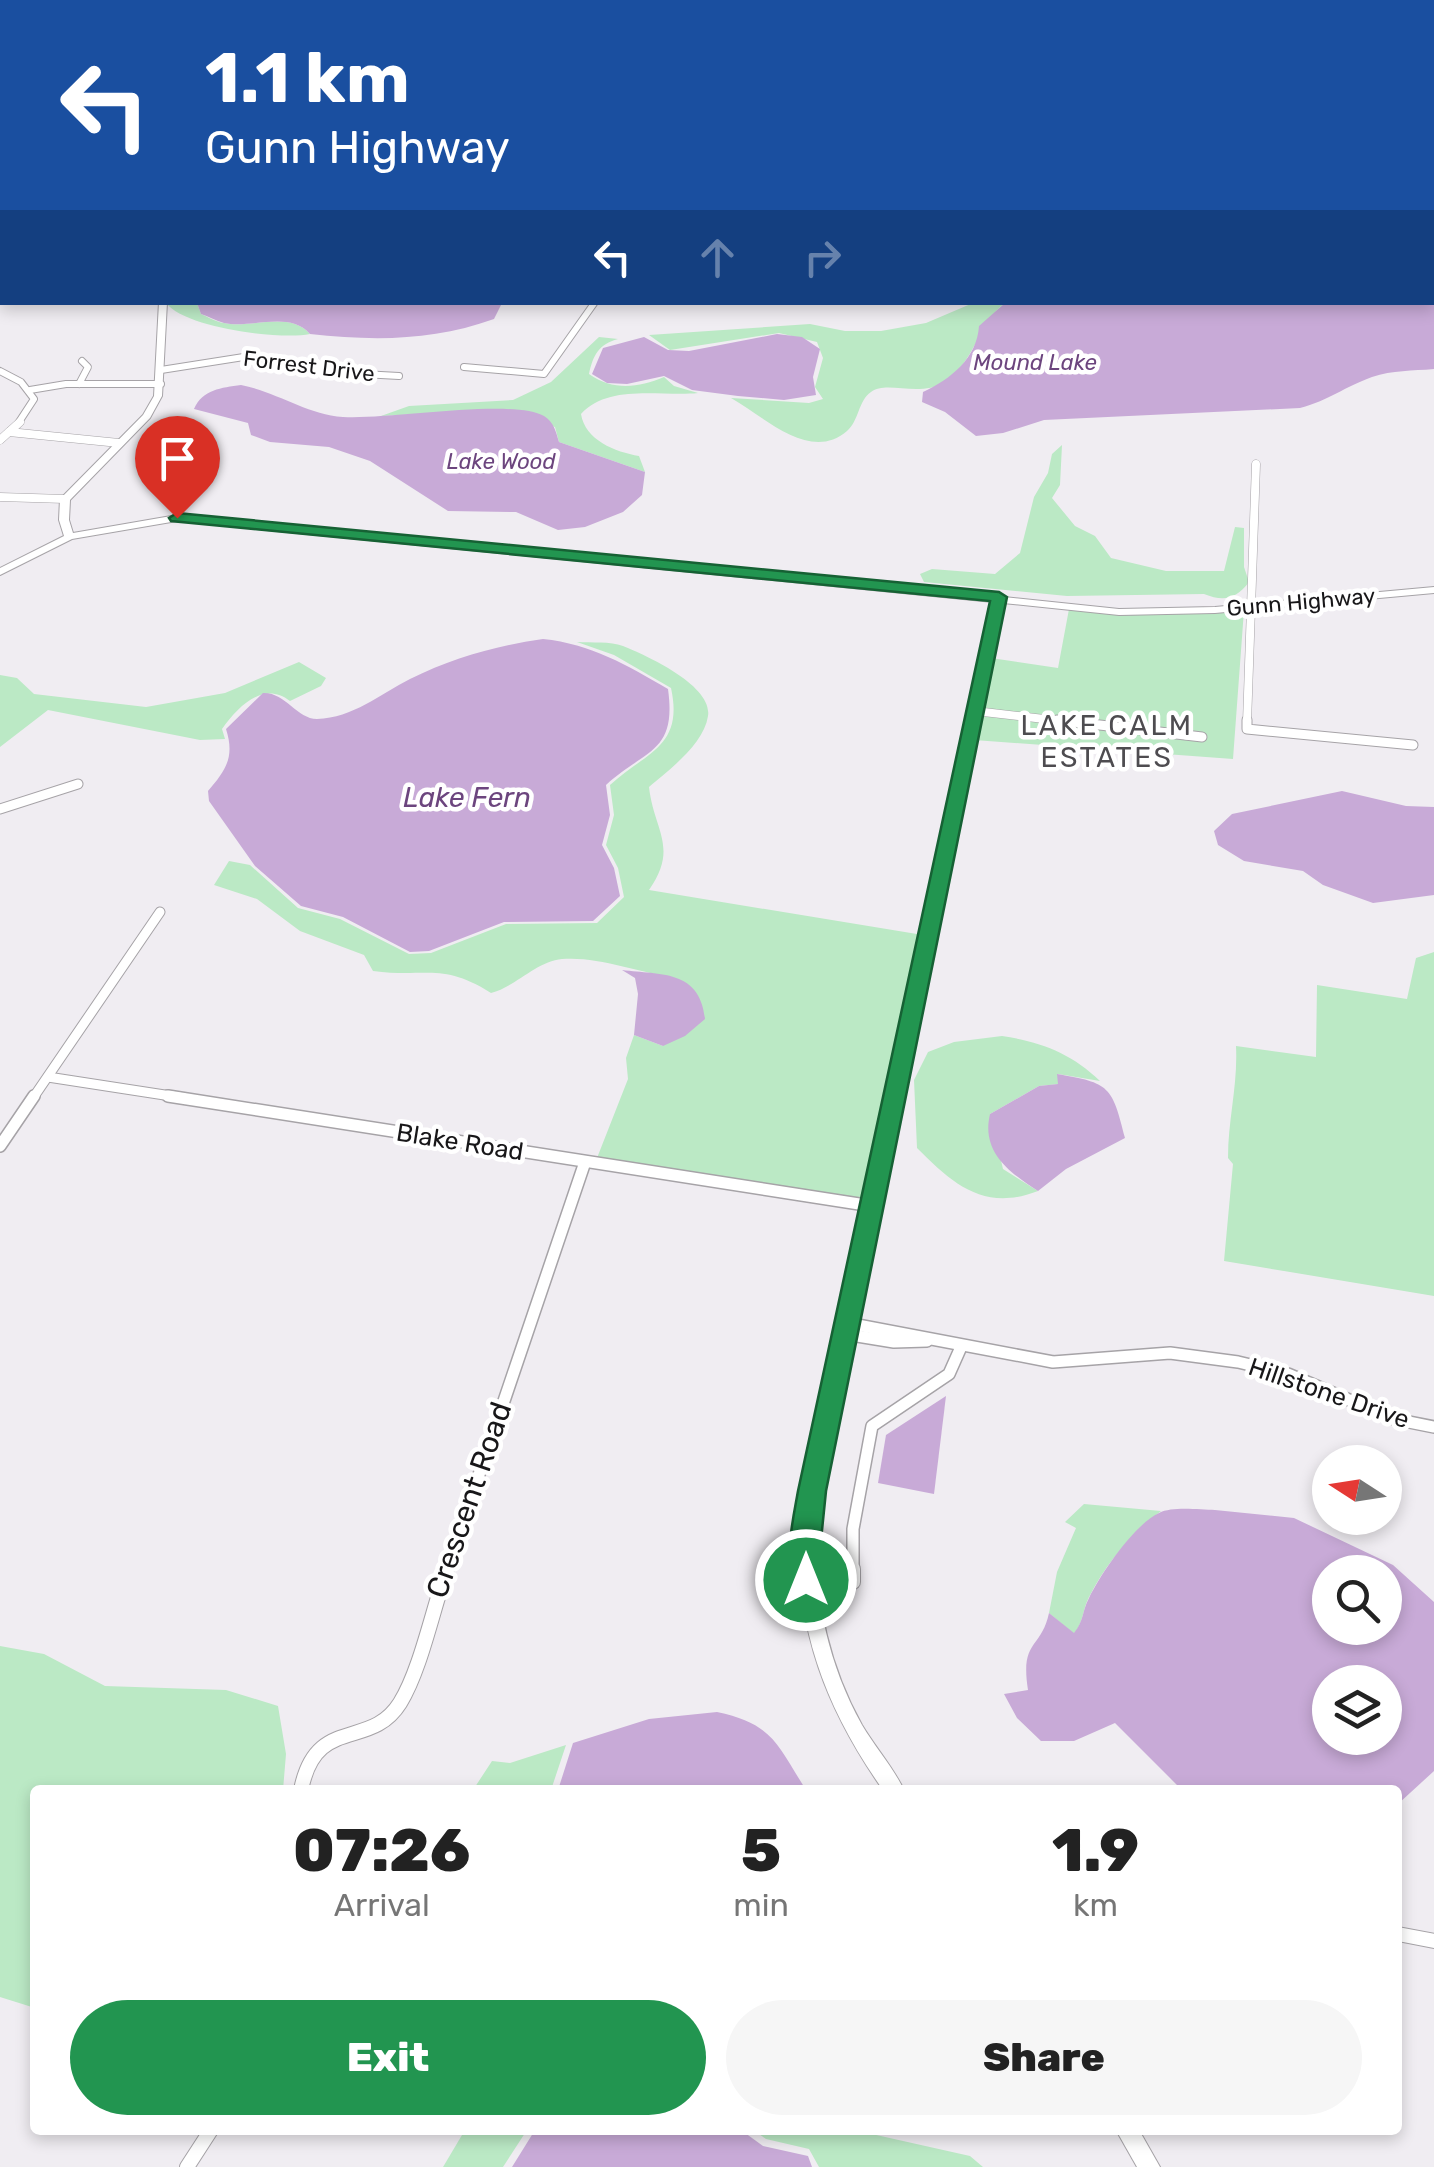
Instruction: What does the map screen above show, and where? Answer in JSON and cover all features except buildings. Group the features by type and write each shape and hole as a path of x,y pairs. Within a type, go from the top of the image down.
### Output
{"main road":[{"path":"69,538 64,520 65,499 147,416 161,384 163,305"},
{"name":"Gunn Highway","path":"0,572 98,528 163,518 212,519 902,590 1168,612 1434,590"},
{"path":"64,520 98,528"},
{"path":"890,1785 858,1739 829,1679 806,1580 806,1531 998,599"},
{"path":"1130,2135 1149,2167"}],"street":[{"path":"464,366 544,374 592,305"},
{"name":"Forrest Drive","path":"161,370 250,356 344,372 399,376"},
{"path":"78,384 88,367 82,361"},
{"path":"0,371 30,390 78,384 161,384"},
{"path":"0,440 32,408 30,390"},
{"path":"9,432 120,443"},
{"path":"1256,464 1249,571 1253,607 1247,729 1413,744"},
{"path":"0,496 65,499"},
{"path":"975,711 1202,737"},
{"path":"0,809 78,784"},
{"path":"0,1146 160,912"},
{"name":"Blake Road","path":"48,1077 872,1206"},
{"name":"Crescent Road","path":"302,1785 304,1770 316,1749 344,1734 380,1725 402,1700 586,1162"},
{"name":"Hillstone Drive","path":"846,1329 1072,1363 1170,1353 1238,1362 1288,1374 1394,1418 1434,1428"},
{"path":"853,1582 856,1508 872,1426 949,1374 957,1365 961,1348"},
{"path":"1402,1935 1434,1941"},
{"path":"187,2167 208,2135"}],"green space":[{"path":"168,305 198,305 201,314 221,322 292,323 310,334 234,330 176,312"},
{"path":"968,305 1003,305 963,364 945,382 925,389 886,388 871,392 847,431 833,440 818,442 788,434 731,398 809,403 823,399 815,387 823,358 817,342 779,333 670,350 649,335 810,324 845,331 881,331 926,323"},
{"path":"599,337 618,339 602,347 589,374 607,383 626,386 664,377 674,386 698,393 621,395 593,404 581,414 595,438 611,448 639,456 645,472 559,442 555,427 498,410 381,416 409,406 513,400 551,382"},
{"path":"1062,445 1060,485 1052,498 1075,526 1095,536 1111,558 1166,571 1224,571 1235,527 1244,528 1244,567 1249,582 1234,595 1218,598 1204,594 1067,596 924,582 920,574 932,569 995,574 1020,553 1034,497 1048,473 1052,454"},
{"path":"1069,609 1151,614 1244,610 1233,759 974,740 979,714 1206,739 1206,735 980,710 991,658 1058,668"},
{"path":"577,642 618,644 648,657 690,683 707,705 708,716 700,737 649,787 664,850 658,875 649,890 923,935 861,1200 597,1158 628,1079 626,1058 634,1035 663,1046 672,977 603,962 562,959 544,964 491,993 446,974 373,971 364,955 300,931 257,899 214,885 229,861 250,865 298,908 340,919 409,954 431,953 506,924 597,923 624,897 618,868 606,845 614,815 610,785 659,746 667,736 674,708 671,688 614,655"},
{"path":"299,662 326,678 321,686 290,701 271,694 253,698 222,729 225,739 200,740 48,710 0,747 0,675 17,678 34,694 146,707 225,693"},
{"path":"1434,952 1434,1296 1224,1261 1233,1164 1228,1158 1236,1046 1316,1057 1317,985 1407,999 1416,958"},
{"path":"1002,1036 1055,1050 1100,1081 1058,1074 1059,1084 1039,1086 990,1114 1003,1169 1038,1191 1001,1198 985,1196 957,1183 917,1148 914,1080 928,1052 954,1042"},
{"path":"1084,1504 1161,1511 1111,1561 1089,1597 1074,1634 1049,1613 1057,1572 1076,1528 1065,1522"},
{"path":"0,1646 44,1654 105,1686 226,1690 278,1706 286,1754 283,1785 30,1785 30,2006 0,1997"},
{"path":"566,1745 553,1785 476,1785 492,1761 510,1763"},
{"path":"462,2135 524,2135 503,2167 443,2167"},
{"path":"760,2135 876,2135 970,2156 983,2167 819,2167 809,2149"}],"water":[{"path":"198,305 501,305 494,319 449,332 380,338 310,334 292,323 224,323 201,314"},
{"name":"Mound Lake","path":"1003,305 1434,305 1434,369 1380,375 1300,408 1044,420 1003,433 976,436 945,412 922,402 923,392 943,381 968,358 979,326"},
{"path":"777,334 802,337 820,349 813,377 816,395 784,400 738,396 692,390 664,376 627,384 607,383 592,374 603,348 644,337 668,350 689,351"},
{"name":"Lake Wood","path":"241,385 317,412 343,417 478,409 528,411 547,418 559,442 645,472 642,495 623,512 585,527 558,530 516,512 448,511 370,461 329,447 270,442 251,435 248,423 194,409 208,393"},
{"name":"Lake Fern","path":"543,639 593,651 668,689 670,710 663,738 606,785 610,815 602,845 614,868 620,896 593,921 504,922 429,951 410,952 343,917 301,906 255,866 209,801 208,791 224,770 229,755 226,729 263,693 278,697 310,718 330,718 354,710 442,665 491,649"},
{"path":"1342,791 1406,806 1434,807 1434,895 1373,903 1323,885 1303,871 1244,861 1218,845 1214,831 1232,814"},
{"path":"622,970 665,975 687,983 702,1003 705,1019 685,1036 663,1046 634,1035 638,994 635,978"},
{"path":"1057,1074 1088,1080 1106,1090 1116,1107 1125,1138 1066,1169 1038,1191 1000,1160 990,1139 990,1114 1039,1086 1058,1084"},
{"path":"946,1396 934,1494 878,1483 886,1435"},
{"path":"1209,1510 1294,1518 1312,1527 1312,1535 1330,1535 1372,1555 1312,1555 1312,1645 1402,1645 1402,1573 1434,1602 1434,1771 1402,1800 1402,1785 1177,1785 1115,1723 1074,1741 1041,1741 1017,1718 1004,1694 1028,1690 1029,1653 1049,1613 1074,1633 1089,1598 1120,1550 1140,1527 1165,1511"},
{"path":"717,1712 750,1723 772,1738 803,1785 560,1785 573,1743 649,1719"},
{"path":"532,2135 748,2135 763,2146 808,2156 812,2167 512,2167"}],"district":[{"name":"LAKE CALM ESTATES","path":"1107,741"}],"route":[{"path":"177,518 254,522 999,597 812,1491 806,1531 806,1580"}]}
